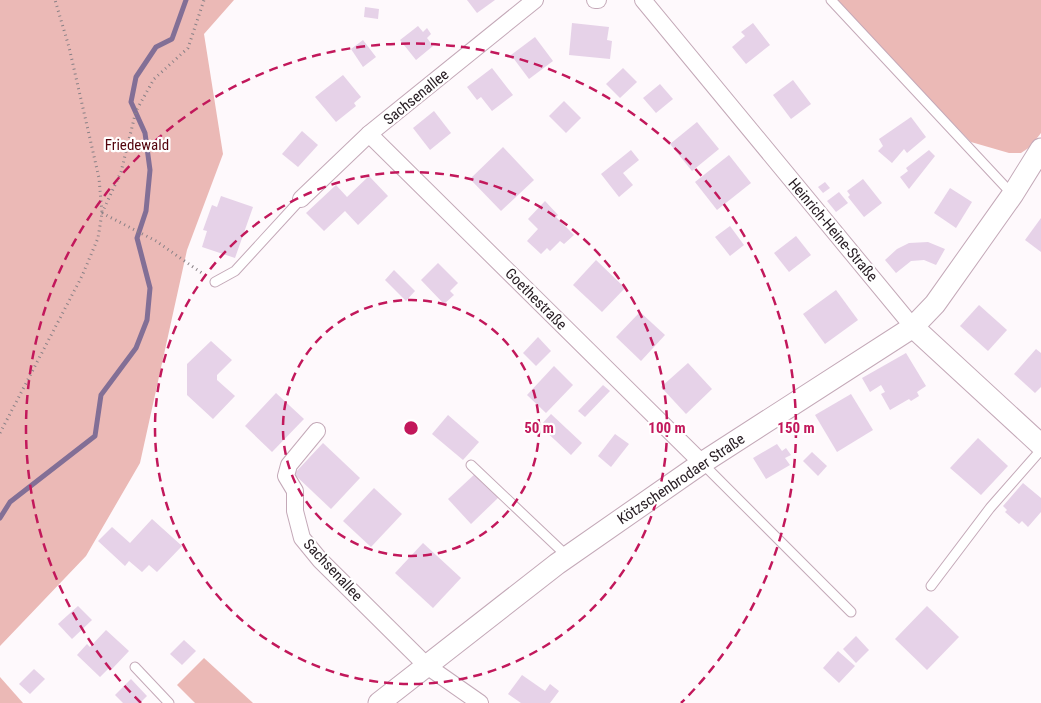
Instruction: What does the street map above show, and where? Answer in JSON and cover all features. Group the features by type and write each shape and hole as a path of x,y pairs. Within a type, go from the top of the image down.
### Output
{"street":[{"name":"Sachsenallee","path":"301,199 370,134 535,0"},
{"name":"Heinrich-Heine-Straße","path":"642,0 913,327 1041,445"},
{"name":"Goethestraße","path":"370,134 702,463"},
{"name":"Kötzschenbrodaer Straße","path":"379,703 568,557 702,463 913,327 935,304 1041,149"},
{"name":"Sachsenallee","path":"317,431 289,465 286,476 295,491 295,512 302,538 320,560 427,666 480,703"}],"lane":[{"path":"832,0 1012,194"},
{"path":"215,282 235,271 301,199"},
{"path":"931,586 990,508 1041,450"},
{"path":"702,463 851,612"},
{"path":"471,465 568,557"},
{"path":"135,667 169,703"}],"path":[{"path":"0,433 82,276 98,238 102,213 99,178 69,48 55,0"},
{"path":"102,213 121,172 136,111 154,79 188,48 204,0"},
{"path":"102,213 156,241 215,282"}],"green space":[{"name":"Friedewald","path":"0,0 234,0 204,34 223,154 187,250 140,463 86,556 0,646"},
{"path":"833,0 1041,0 1041,133 1030,147 1021,153 1009,153 971,142"},
{"path":"204,658 253,703 195,703 177,685"},
{"path":"0,677 23,703 0,703"}],"building":[{"path":"467,0 495,0 477,13"},
{"path":"365,7 379,9 378,19 364,17"},
{"path":"572,23 609,27 607,40 612,41 610,59 569,55"},
{"path":"753,23 770,45 746,64 732,47 745,36 741,32"},
{"path":"418,26 423,32 427,28 431,34 427,38 433,46 416,60 400,40"},
{"path":"535,37 553,61 529,79 511,55"},
{"path":"363,40 376,57 363,67 351,49"},
{"path":"492,68 513,95 492,111 481,97 477,100 467,87"},
{"path":"623,68 637,82 620,98 606,84"},
{"path":"343,75 361,97 354,103 356,106 336,122 315,97"},
{"path":"793,80 811,104 791,119 773,95"},
{"path":"660,84 673,99 656,113 643,98"},
{"path":"564,101 581,118 566,133 549,116"},
{"path":"434,111 451,133 430,150 413,128"},
{"path":"911,117 926,137 907,153 904,149 892,163 878,151 883,146 879,139"},
{"path":"697,122 719,149 692,171 670,144"},
{"path":"302,131 318,145 298,167 282,154"},
{"path":"503,147 534,180 501,211 470,179"},
{"path":"631,150 639,160 623,173 633,185 619,197 601,174"},
{"path":"929,150 935,156 909,189 900,177 908,171 906,168"},
{"path":"729,155 751,183 717,210 695,182"},
{"path":"369,176 388,196 358,225 345,211 324,231 306,213 336,185 347,197"},
{"path":"863,179 882,203 864,217 848,197 850,195 847,191"},
{"path":"825,182 830,188 823,193 818,187"},
{"path":"950,188 972,202 956,228 934,213"},
{"path":"839,192 848,203 836,212 827,201"},
{"path":"221,196 253,207 235,258 202,247 207,231 203,230 212,205 217,207"},
{"path":"545,201 558,215 556,217 574,235 564,244 560,241 550,251 547,248 541,254 527,241 538,229 528,219"},
{"path":"1041,218 1041,252 1025,240"},
{"path":"730,226 744,245 730,256 715,237"},
{"path":"796,236 811,255 789,272 774,253"},
{"path":"928,242 945,249 936,265 924,260 911,261 896,273 885,260 897,249 909,243"},
{"path":"596,260 625,288 602,312 573,285"},
{"path":"438,263 458,283 450,291 454,295 444,304 421,280"},
{"path":"394,270 415,291 406,301 385,280"},
{"path":"836,290 858,320 825,344 803,314"},
{"path":"979,305 1007,330 988,351 960,326"},
{"path":"640,312 665,335 641,361 616,337"},
{"path":"538,337 551,351 536,366 523,353"},
{"path":"211,341 232,360 217,375 217,380 235,396 213,419 187,395 187,364"},
{"path":"1036,349 1041,353 1041,387 1035,393 1014,374"},
{"path":"906,353 926,386 917,392 919,396 911,401 909,399 890,410 881,394 885,392 881,385 870,392 862,378"},
{"path":"688,363 712,389 686,414 661,387"},
{"path":"554,366 573,385 546,413 527,395"},
{"path":"603,385 610,391 585,417 578,411"},
{"path":"276,393 304,419 272,452 245,426"},
{"path":"851,394 873,430 837,452 815,415"},
{"path":"551,414 582,443 571,455 540,426"},
{"path":"448,415 479,442 463,460 432,434"},
{"path":"615,434 629,444 611,467 598,456"},
{"path":"978,438 1008,466 981,495 950,468"},
{"path":"323,443 360,478 331,509 294,474"},
{"path":"777,444 782,451 786,448 791,455 785,458 790,465 766,479 753,458"},
{"path":"812,452 827,466 818,476 803,461"},
{"path":"476,473 499,497 471,524 448,499"},
{"path":"1023,483 1041,498 1041,512 1028,527 1022,521 1019,524 1005,512 1007,510 1003,506"},
{"path":"374,488 402,514 371,547 343,521"},
{"path":"152,519 182,546 157,572 149,565 142,572 129,561 125,566 98,541 112,527 130,543"},
{"path":"423,543 461,578 433,608 395,573"},
{"path":"78,606 92,620 72,639 58,624"},
{"path":"927,606 959,637 927,670 895,639"},
{"path":"106,630 129,651 112,669 110,667 100,677 77,655 87,644 90,647"},
{"path":"856,636 869,650 856,663 843,649"},
{"path":"184,640 196,651 182,665 170,654"},
{"path":"838,651 855,666 839,683 823,668"},
{"path":"34,669 45,679 30,694 19,684"},
{"path":"522,675 545,691 550,684 559,691 550,703 521,703 508,694"},
{"path":"131,679 147,696 140,703 123,703 115,695"}],"waterway":[{"path":"0,518 10,502 95,436 101,395 136,348 147,320 150,288 137,238 146,211 150,170 145,133 131,102 136,77 156,47 172,39 186,0"}]}
